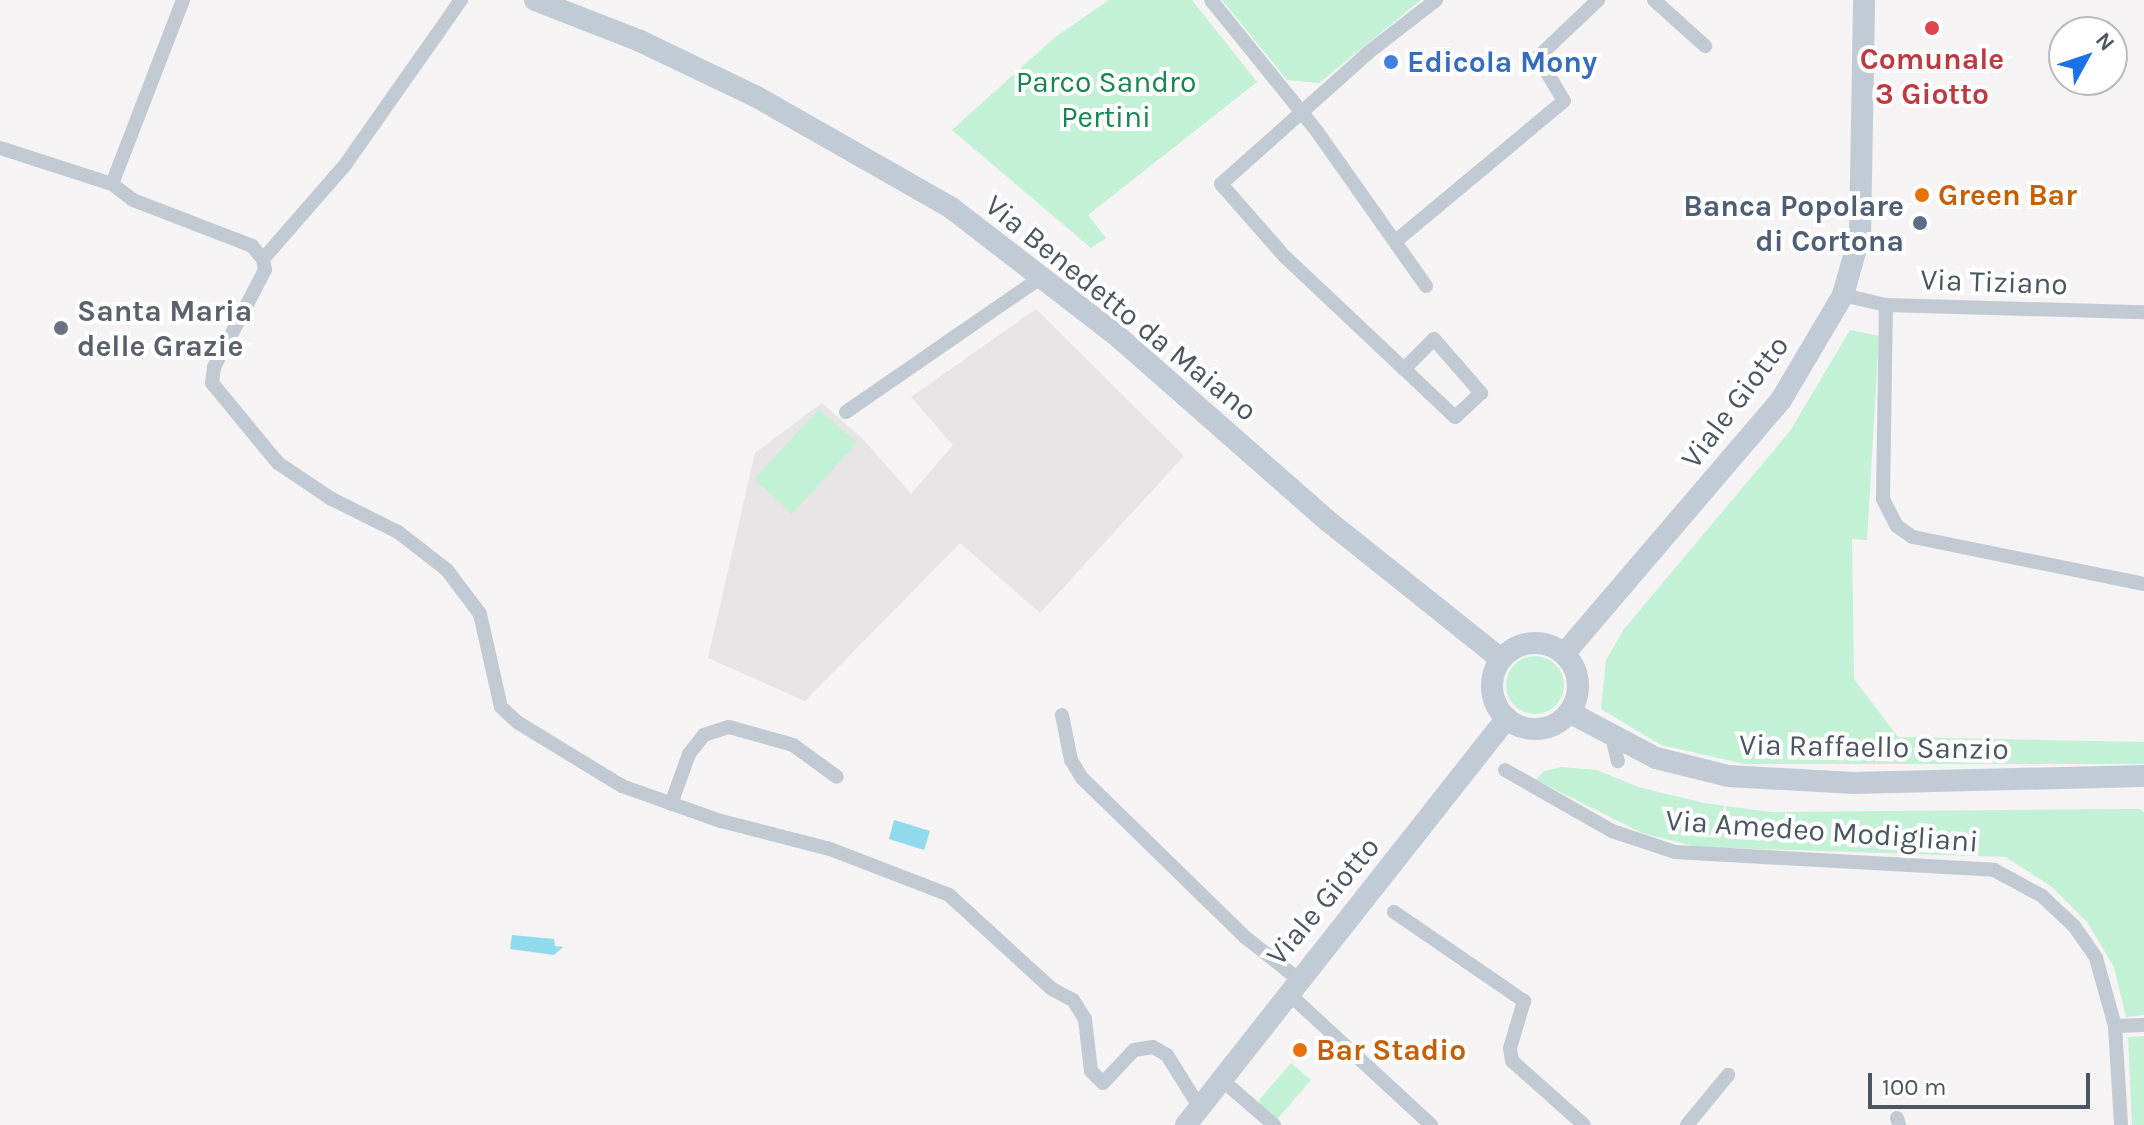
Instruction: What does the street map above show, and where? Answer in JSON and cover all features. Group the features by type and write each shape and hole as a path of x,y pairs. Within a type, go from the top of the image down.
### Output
{"main road":[{"name":"Via Benedetto da Maiano","path":"535,0 640,41 784,111 950,207 1043,276 1328,521 1501,659"},
{"name":"Viale Giotto","path":"1564,654 1781,400 1843,295 1860,234 1864,0"},
{"path":"1533,643 1564,654 1577,676 1569,712 1559,722 1532,729 1507,718 1492,684 1501,659 1533,643"},
{"name":"Via Raffaello Sanzio","path":"1569,712 1656,758 1728,776 1854,783 2144,776"},
{"name":"Viale Giotto","path":"1190,1120 1292,985 1507,718"}],"street":[{"path":"112,184 183,0"},
{"path":"263,259 345,165 461,0"},
{"path":"1211,0 1302,111 1397,240 1426,286"},
{"path":"1404,369 1434,339 1481,393 1455,417 1404,369 1285,257 1221,184 1302,111 1436,0"},
{"path":"1397,240 1564,101 1538,57 1598,0"},
{"path":"1654,0 1705,46"},
{"path":"0,148 112,184 133,200 252,246 263,259 265,270 214,367 212,383 278,463 330,498 398,532 447,570 480,614 501,707 517,722 622,786 671,804 830,849 949,895 1052,989 1073,1000 1085,1019 1091,1071 1103,1083 1134,1050 1153,1047 1167,1055 1190,1120"},
{"path":"846,412 1043,276"},
{"name":"Via Tiziano","path":"1843,295 1886,305 2144,312"},
{"path":"1886,305 1883,499 1897,526 1913,537 2144,584"},
{"path":"1062,715 1071,760 1082,778 1431,1125"},
{"path":"671,804 689,754 704,735 729,727 793,745 837,777"},
{"path":"1612,736 1618,761"},
{"name":"Via Amedeo Modigliani","path":"1505,770 1612,831 1675,852 1994,870 2042,896 2074,926 2096,958 2115,1026 2121,1125"},
{"path":"1394,912 1524,1001 1510,1048 1512,1061 1577,1123"},
{"path":"2115,1026 2144,1025"},
{"path":"1687,1125 1728,1075"},
{"path":"1222,1080 1274,1125"}],"shaded area":[{"path":"1036,309 1184,456 1040,613 960,543 805,701 708,658 755,453 822,403 864,440 911,494 953,445 911,397"}],"green space":[{"name":"Parco Sandro Pertini","path":"1109,0 1192,0 1257,82 1088,215 1106,238 1091,248 952,130 1054,38"},
{"name":"Parco Sandro Pertini","path":"1222,0 1421,0 1319,83 1287,80"},
{"path":"1850,330 1879,336 1867,540 1852,539 1854,679 1898,737 2144,742 2144,764 1745,764 1661,745 1601,709 1606,660 1624,629 1790,431"},
{"path":"819,409 857,443 792,514 754,479"},
{"path":"1535,656 1556,664 1564,685 1556,706 1535,714 1514,706 1506,685 1514,664"},
{"path":"1561,767 1597,770 1638,787 1704,803 1771,812 2139,809 2144,812 2144,1015 2126,1017 2114,967 2087,922 2052,887 2006,857 1697,847 1642,833 1536,780 1544,771"},
{"path":"2144,1036 2144,1125 2132,1125 2128,1037"},
{"path":"1291,1063 1311,1080 1273,1124 1258,1111 1260,1099"}],"water":[{"path":"894,820 930,831 924,850 889,839"},
{"path":"512,935 554,939 555,946 563,947 554,955 510,949"}],"place":[{"name":"Comunale 3 Giotto","path":"1932,28"},
{"name":"Edicola Mony","path":"1391,62"},
{"name":"Green Bar","path":"1922,195"},
{"name":"Banca Popolare di Cortona","path":"1920,223"},
{"name":"Santa Maria delle Grazie","path":"61,328"},
{"name":"Bar Stadio","path":"1300,1050"}]}
